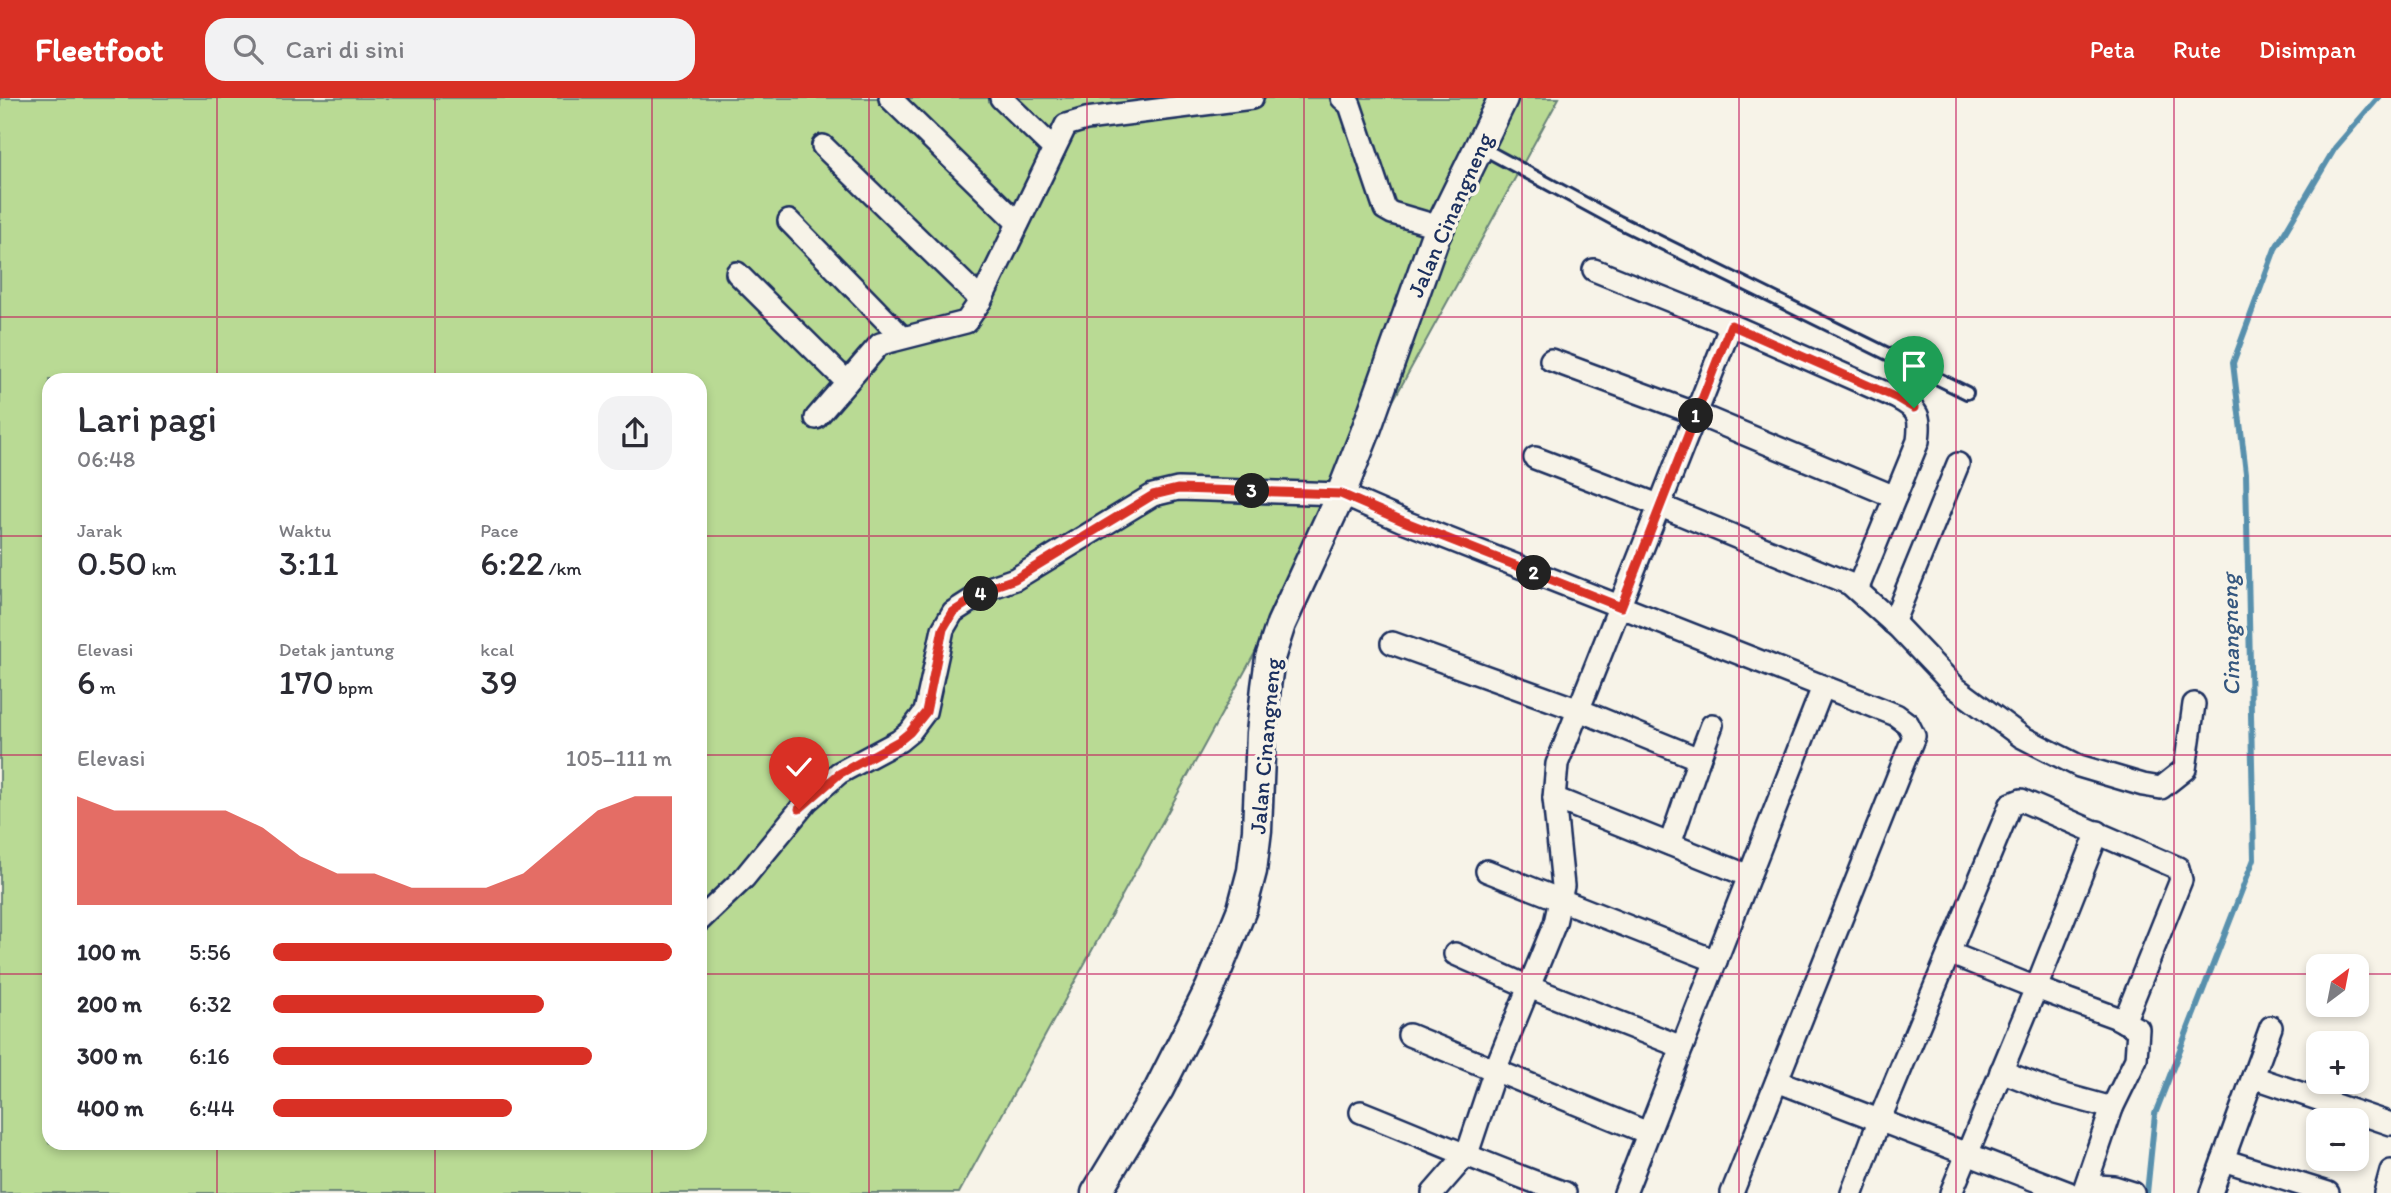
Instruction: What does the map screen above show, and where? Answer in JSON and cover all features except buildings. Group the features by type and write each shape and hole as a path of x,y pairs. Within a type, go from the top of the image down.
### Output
{"street":[{"path":"890,98 1018,223"},
{"path":"1001,98 1054,149"},
{"path":"816,418 880,344 966,322 981,300 1066,125 1086,119 1252,98"},
{"path":"1342,98 1350,105 1385,209 1392,214 1440,227"},
{"name":"Jalan Cinangneng","path":"1096,1193 1159,1089 1210,988 1242,909 1256,843 1261,733 1270,658 1281,624 1341,494 1382,390 1407,311 1440,227 1503,98"},
{"path":"823,146 981,300"},
{"path":"789,221 902,337"},
{"path":"1594,270 1731,325 1914,408 1920,422 1918,441 1857,590"},
{"path":"737,273 846,382"},
{"path":"1433,1193 1467,1154 1495,1070 1555,923 1563,886 1554,798 1557,764 1731,325"},
{"path":"1551,360 1697,414 1895,497"},
{"path":"1535,458 1661,506 1850,584 1894,623 1956,688 2022,737 2079,766 2161,788 2185,769 2194,704"},
{"path":"1894,623 1958,464"},
{"path":"707,913 744,878 807,801 839,774 899,741 910,732 926,712 943,629 953,612 972,599 992,587 1015,579 1153,495 1164,491 1202,489 1341,494 1403,521 1896,715 1908,724 1914,736 1732,1193"},
{"path":"1392,643 1579,710 1699,759"},
{"path":"1625,1193 1823,687"},
{"path":"1671,844 1712,725"},
{"path":"1554,798 1749,876"},
{"path":"1852,1193 2011,804 2021,800 2178,868 2181,880 2124,1022"},
{"path":"1951,1193 2098,832"},
{"path":"1487,871 1716,961"},
{"path":"1949,953 2124,1022 2138,1030 2136,1059 2112,1108 2083,1193"},
{"path":"1455,954 1529,987 1682,1048"},
{"path":"2211,1193 2271,1027"},
{"path":"1409,1034 1648,1133"},
{"path":"2001,1071 2057,1093 2112,1108"},
{"path":"2253,1077 2391,1124"},
{"path":"1777,1081 2069,1193"},
{"path":"1361,1112 1467,1154 1496,1169 1565,1193"},
{"path":"2223,1160 2328,1193"},
{"path":"1496,1169 1521,1193"},
{"path":"2385,1193 2391,1171"},
{"path":"2092,1193 2098,1186 2124,1190"}],"lane":[{"path":"1480,147 1619,222 1967,393"}],"green space":[{"path":"0,98 1559,98 959,1193 0,1193"}],"waterway":[{"name":"Cinangneng","path":"2147,1193 2155,1114 2254,859 2246,473 2233,363 2275,249 2335,148 2378,98"}],"route":[{"path":"799,809 839,774 899,741 926,712 943,629 953,612 992,587 1015,579 1153,495 1164,491 1202,489 1341,494 1621,607 1731,325 1914,408"}]}
